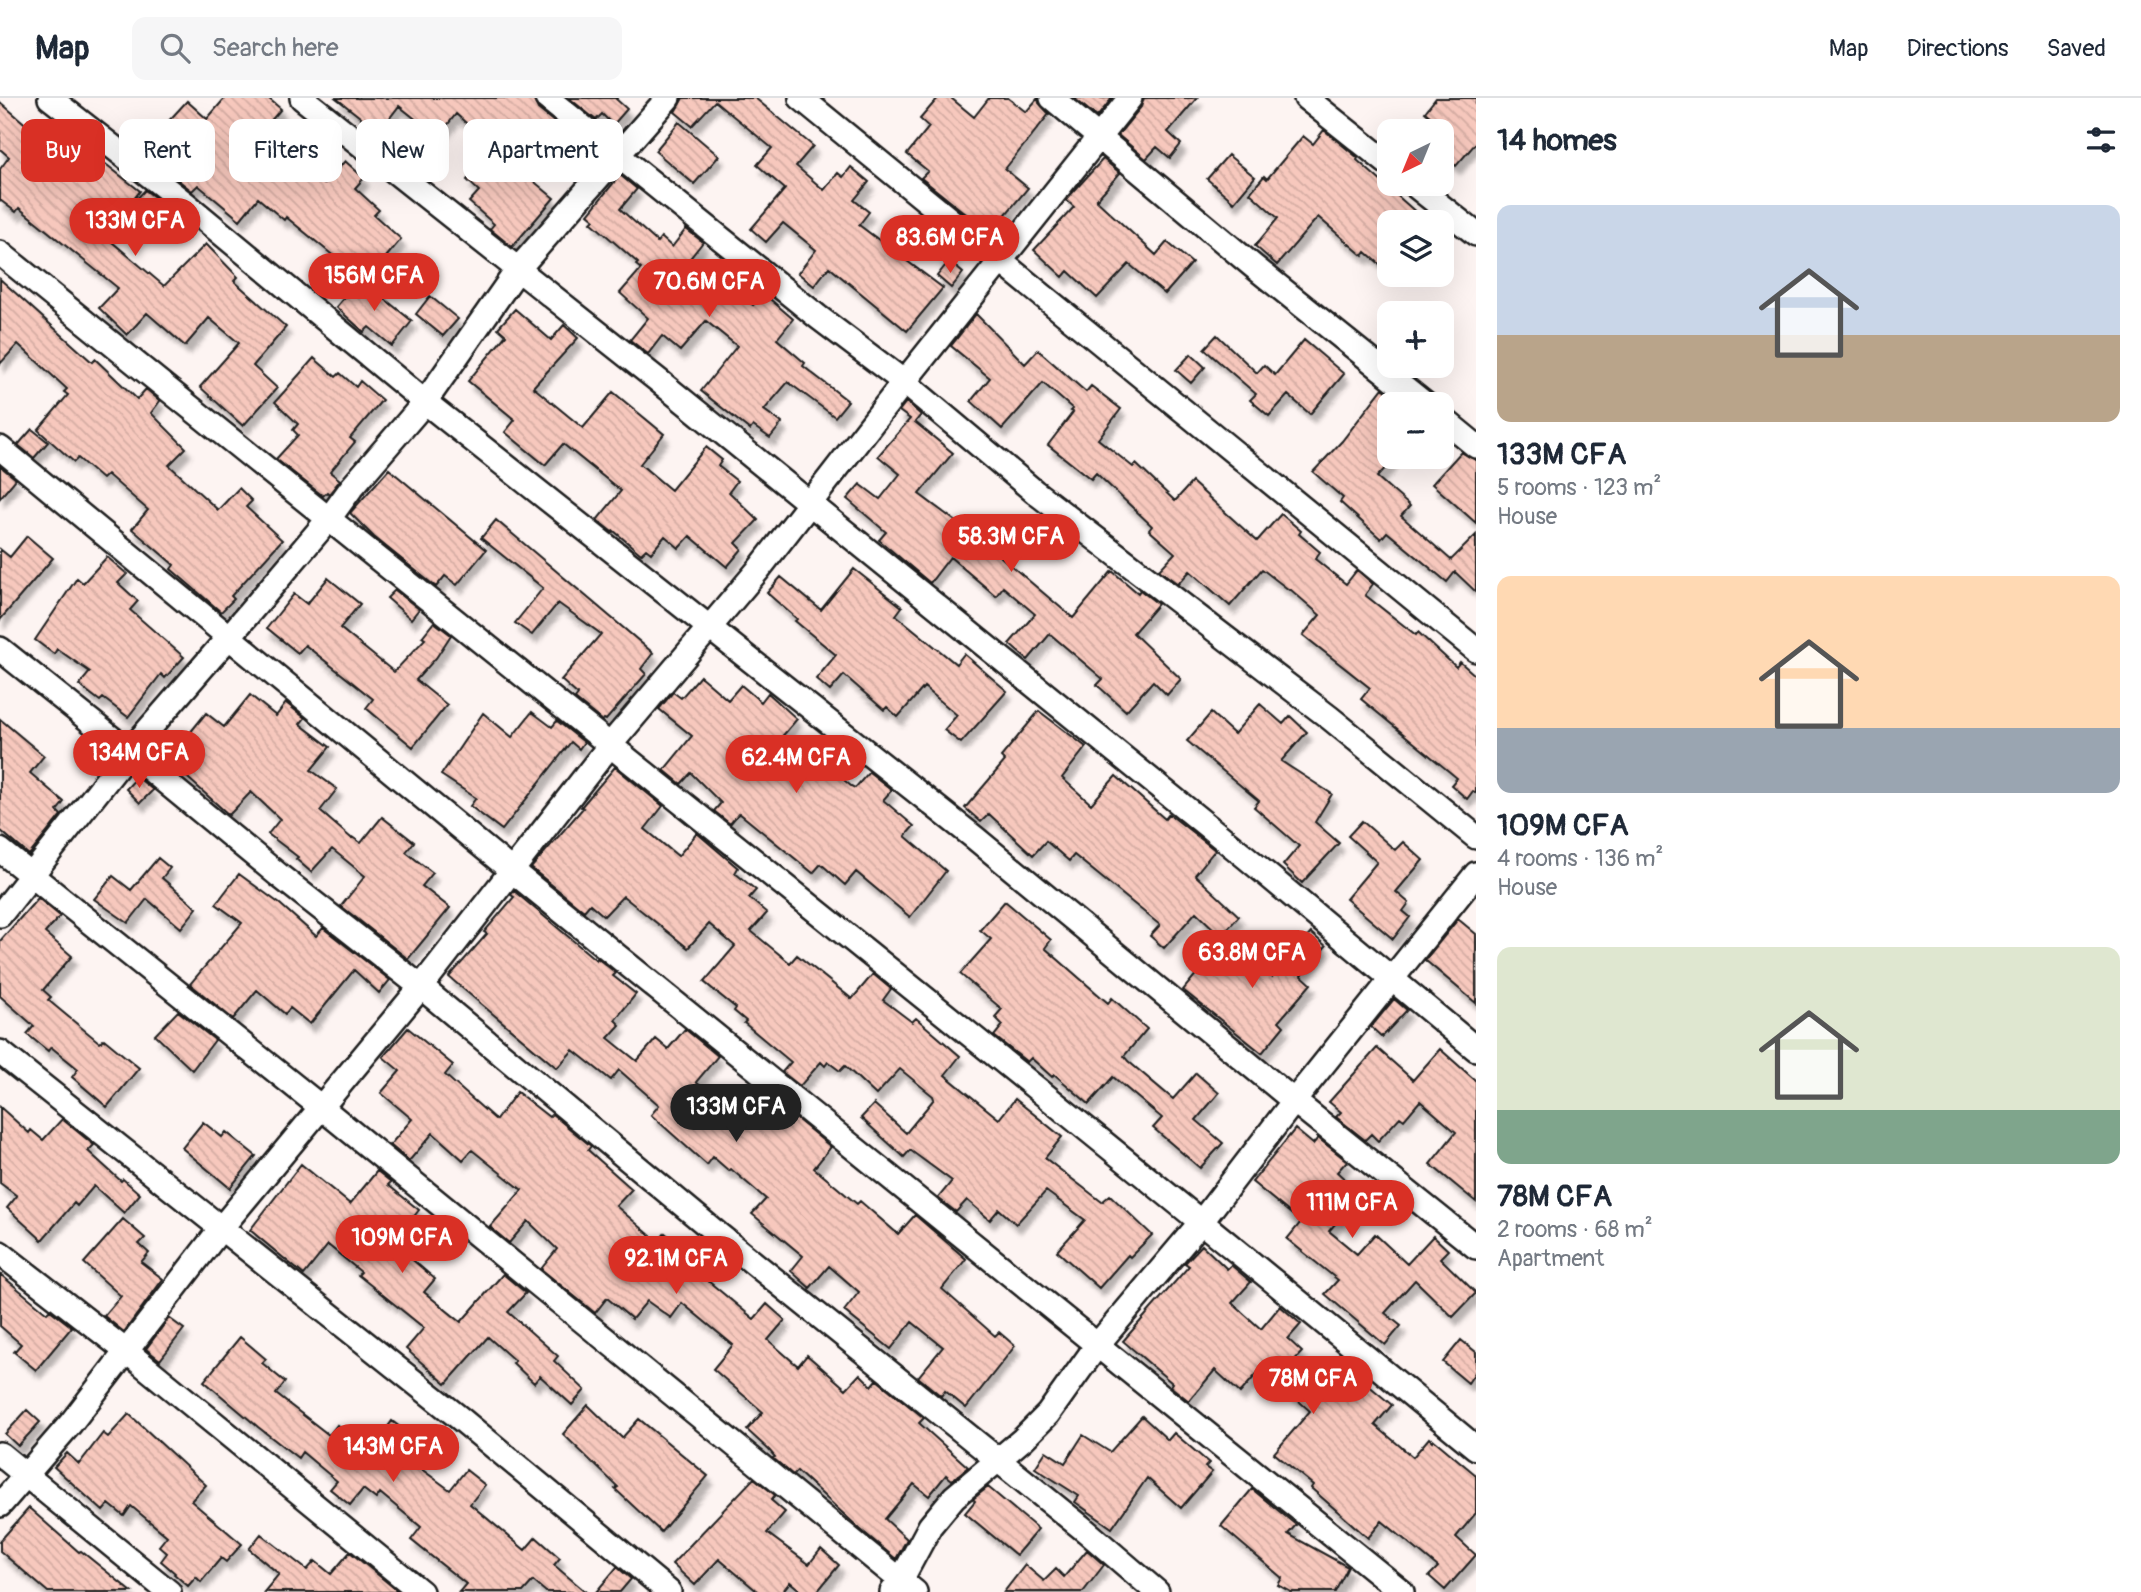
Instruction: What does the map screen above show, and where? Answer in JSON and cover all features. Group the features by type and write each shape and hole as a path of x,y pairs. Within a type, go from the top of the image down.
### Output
{"street":[{"path":"50,98 186,204 425,402 975,838 1293,1101 1476,1247"},
{"path":"302,98 659,381 1247,858 1476,1049"},
{"path":"547,98 572,119"},
{"path":"623,149 668,98"},
{"path":"800,98 1476,650"},
{"path":"1052,98 1253,266 1410,392"},
{"path":"0,1505 71,1423 222,1227 421,987 610,745 711,628 1130,98"},
{"path":"1306,98 1377,155"},
{"path":"623,161 818,317 904,382 1035,492 1330,718 1476,837"},
{"path":"0,915 129,752 328,520 352,486 425,402 518,269 594,182"},
{"path":"1428,196 1476,234"},
{"path":"0,253 328,520 1202,1221 1476,1448"},
{"path":"1454,428 1476,446"},
{"path":"0,448 511,870 1402,1592"},
{"path":"0,649 421,987 719,1235 1157,1592"},
{"path":"0,850 321,1108 902,1588 930,1526 954,1497 1048,1414 1098,1344 1202,1221 1293,1101 1476,874"},
{"path":"0,1052 462,1420 669,1592"},
{"path":"0,1253 126,1351 421,1592"},
{"path":"0,1454 169,1592"}],"building":[{"path":"225,98 268,98 281,109 272,119 229,119 229,182 342,182 342,164 345,161 356,171 356,182 360,182 355,188 379,210 374,215 401,239 382,262 391,270 374,289 286,217 284,220 258,198 240,220 198,185 192,191 181,182 215,182 215,119 207,119"},
{"path":"336,98 533,98 538,109 550,119 463,120 456,114 449,123 449,119 415,119 399,106 389,119 363,119"},
{"path":"569,98 617,98 627,109 618,119 607,119 602,114 595,119"},
{"path":"683,98 755,98 813,146 796,166 824,190 838,173 843,177 851,167 869,182 854,200 869,212 859,225 943,288 907,331 829,267 814,286 798,273 816,250 783,223 766,242 751,229 785,189 757,165 772,148 715,101 692,126 675,112"},
{"path":"938,98 951,98 974,117 989,98 1008,98 1026,112 1038,98 1049,114 1005,169 1028,188 990,233 921,178 928,171 907,154 929,127 920,119"},
{"path":"1074,98 1112,98 1097,117"},
{"path":"1144,98 1197,98 1168,132 1181,144 1170,158 1157,147 1146,159 1118,135 1141,107"},
{"path":"1436,98 1476,98 1476,143 1456,166 1454,119 1433,119 1425,112"},
{"path":"187,101 207,119 170,119"},
{"path":"0,102 21,120 21,182 105,182 105,164 119,174 119,182 129,182 140,191 105,236 164,286 206,244 238,277 234,281 286,327 253,366 277,388 243,426 200,387 239,343 209,318 185,346 147,313 127,335 99,308 118,288 19,208 16,212 0,200 0,169 9,157 0,149"},
{"path":"679,122 719,156 694,184 655,151"},
{"path":"1324,130 1377,178 1377,196 1398,196 1413,210 1377,210 1377,262 1366,252 1363,256 1318,217 1277,265 1255,246 1278,218 1250,193 1264,176 1267,179 1303,136 1313,144"},
{"path":"1228,155 1255,177 1234,202 1207,179"},
{"path":"1103,159 1120,173 1096,200 1156,255 1167,242 1192,263 1165,294 1129,264 1097,298 1068,271 1063,277 1034,250 1074,207 1066,200"},
{"path":"623,177 637,189 620,209 657,242 661,237 672,247 686,229 703,242 688,261 716,287 722,280 753,305 763,293 793,319 777,339 805,363 803,366 848,401 835,417 788,382 764,410 782,423 770,438 753,426 750,430 701,391 737,346 706,321 680,351 662,336 648,354 630,340 648,318 620,293 641,269 636,265 638,263 591,222 594,219 588,214 614,182 623,182"},
{"path":"469,182 535,182 554,198 512,247 490,229 494,224 469,202 479,191"},
{"path":"145,190 161,202 148,217 133,203"},
{"path":"949,261 963,273 951,288 937,276"},
{"path":"0,279 92,362 95,359 137,399 146,389 160,401 151,413 186,448 169,465 218,510 239,488 252,501 246,507 282,540 231,596 234,599 221,612 171,569 174,565 132,529 148,510 107,474 102,479 78,458 74,462 38,430 68,395 64,392 67,389 18,344 0,364"},
{"path":"360,279 412,321 392,346 369,327 364,332 336,307"},
{"path":"430,296 458,319 443,336 416,314"},
{"path":"515,309 551,340 564,325 578,338 533,387 583,428 613,392 664,434 640,464 671,490 706,447 722,460 718,466 737,481 729,492 758,520 736,543 742,549 727,567 690,536 679,548 665,536 651,553 646,549 641,554 597,520 621,491 563,444 545,465 505,432 515,420 468,381 506,335 498,328"},
{"path":"976,314 1025,364 1038,350 1086,392 1091,386 1121,409 1098,439 1133,467 1136,464 1175,501 1192,482 1257,541 1281,514 1320,552 1315,559 1346,584 1357,570 1373,584 1365,595 1416,635 1418,632 1456,667 1460,662 1476,676 1476,793 1473,791 1467,799 1451,785 1457,778 1361,699 1370,688 1303,635 1320,615 1262,569 1230,606 1190,571 1178,584 1159,570 1175,553 1149,530 1152,526 1096,473 1091,479 1048,445 1073,409 1043,383 1002,429 971,401 990,378 951,346"},
{"path":"1217,335 1257,373 1264,365 1275,375 1304,340 1344,374 1310,414 1288,395 1269,416 1250,400 1256,394 1204,349"},
{"path":"1191,354 1205,367 1191,383 1176,370"},
{"path":"314,358 336,377 340,373 356,387 360,381 382,400 350,438 355,442 330,472 340,480 329,494 327,492 323,496 276,459 298,435 293,430 298,424 275,402"},
{"path":"1377,396 1377,469 1384,469 1377,477 1410,506 1401,516 1451,560 1476,535 1476,592 1455,572 1447,582 1387,532 1381,539 1340,502 1343,498 1313,472 1342,441"},
{"path":"906,402 921,415 915,422 953,453 919,494 981,540 1073,618 1112,571 1138,593 1140,590 1158,604 1133,633 1181,679 1167,695 1153,681 1126,711 1097,685 1103,679 1050,634 1028,660 1009,644 1035,614 1003,587 996,596 950,557 930,583 879,540 886,532 847,499 860,484 880,499 900,474 878,456 910,419 899,411"},
{"path":"32,429 48,442 34,458 18,445"},
{"path":"1461,452 1476,460 1476,523 1432,484 1446,469 1454,469 1454,460"},
{"path":"0,466 16,479 0,498"},
{"path":"389,469 486,550 457,585 445,576 436,587 374,537 350,513"},
{"path":"496,520 653,653 641,669 646,674 606,720 602,721 575,699 578,695 561,680 601,634 558,603 532,635 515,623 543,588 481,538"},
{"path":"27,536 53,558 0,620 0,549 10,557"},
{"path":"107,557 127,574 118,583 138,601 130,610 184,657 165,678 161,674 128,717 103,698 100,701 79,685 90,672 57,649 54,654 35,640 77,578 83,583"},
{"path":"854,569 902,607 896,615 956,664 964,654 1007,691 961,743 944,730 957,715 924,687 898,717 887,707 884,710 844,675 830,691 816,679 836,655 795,621 797,619 767,593 781,577 821,610"},
{"path":"328,578 360,604 340,628 394,672 425,639 422,637 434,622 451,635 436,658 416,680 447,705 413,747 366,708 373,699 305,645 298,653 267,628 294,594 307,604"},
{"path":"395,590 419,609 411,619 387,598"},
{"path":"700,676 728,700 741,685 761,702 768,693 797,719 774,746 805,774 818,758 855,788 869,772 892,790 883,800 914,826 905,836 946,871 910,917 856,872 845,885 821,864 813,873 739,813 730,824 714,811 721,803 691,773 681,784 664,770 692,736 659,709 673,692 681,698"},
{"path":"250,695 276,716 286,703 305,718 300,724 330,747 311,770 337,789 320,811 351,838 361,843 382,817 414,842 406,852 433,873 422,886 450,908 408,959 341,906 365,876 332,849 311,872 296,859 298,857 268,834 280,819 251,792 229,815 168,760 206,713 224,727"},
{"path":"1260,704 1283,724 1290,716 1307,732 1281,761 1332,794 1315,822 1339,843 1302,883 1283,865 1299,846 1254,807 1259,801 1187,741 1211,713 1234,734"},
{"path":"1039,711 1086,747 1062,778 1091,804 1116,776 1165,819 1169,814 1215,850 1195,875 1239,916 1221,936 1196,912 1164,948 1150,936 1160,925 1074,855 1069,861 1046,841 1033,855 989,814 981,822 965,808 1005,761 1001,757"},
{"path":"532,712 552,727 557,721 584,742 579,749 571,742 502,830 470,806 476,798 441,775 483,713 512,737"},
{"path":"0,719 44,756 30,773 64,802 57,811 61,815 29,855 0,830"},
{"path":"615,767 663,806 645,829 678,856 697,833 738,868 735,873 756,890 749,898 767,913 751,931 790,963 797,955 852,999 873,974 891,989 883,1000 912,1022 916,1018 960,1056 945,1075 999,1119 1015,1099 1062,1137 1045,1158 1102,1202 1110,1195 1152,1235 1130,1257 1128,1255 1099,1288 1057,1251 1085,1220 1046,1191 1016,1224 999,1209 990,1220 967,1200 956,1212 938,1198 952,1181 910,1150 904,1157 861,1118 874,1104 906,1133 934,1099 900,1069 876,1095 845,1066 840,1071 828,1062 825,1066 821,1062 800,1086 782,1072 791,1062 744,1023 746,1021 734,1011 736,1008 704,982 735,946 709,924 688,948 623,896 604,916 590,904 584,911 531,868"},
{"path":"137,777 153,790 140,803 126,789"},
{"path":"1362,821 1395,850 1403,842 1423,860 1396,892 1409,903 1403,911 1410,917 1393,939 1346,899 1377,862 1348,836"},
{"path":"158,858 170,868 162,878 197,908 181,928 147,899 128,923 94,899 113,876 131,890"},
{"path":"239,874 280,904 316,936 323,928 390,980 379,993 354,970 310,1024 290,1008 285,1014 257,990 233,1019 190,984 242,923 216,904"},
{"path":"514,891 596,960 597,958 616,973 613,976 636,994 615,1020 620,1025 608,1038 637,1061 656,1039 668,1049 685,1029 718,1056 696,1082 743,1120 765,1093 831,1147 814,1168 857,1204 860,1201 898,1234 915,1215 966,1259 942,1289 995,1336 999,1332 1015,1346 966,1408 945,1391 941,1396 918,1377 943,1347 912,1322 891,1349 844,1311 859,1292 829,1266 810,1288 791,1271 803,1256 752,1214 766,1199 713,1157 707,1165 651,1115 659,1105 619,1070 611,1080 573,1050 557,1068 449,977 487,934 484,932 514,897 511,895"},
{"path":"38,898 60,916 45,933 72,956 43,990 51,997 48,1000 100,1043 104,1039 139,1068 107,1107 72,1077 78,1069 51,1047 48,1051 27,1034 34,1026 0,996 0,941"},
{"path":"1005,901 1051,940 1045,948 1108,1003 1112,998 1147,1029 1124,1056 1128,1061 1173,1099 1196,1073 1219,1093 1196,1120 1223,1143 1200,1168 1153,1128 1162,1118 1113,1077 1089,1104 1054,1074 1052,1077 1031,1058 1027,1062 994,1036 1003,1025 995,1017 1002,1009 960,974 991,939 980,930"},
{"path":"1458,919 1476,934 1476,1003 1425,960"},
{"path":"1311,933 1326,946 1301,975 1311,984 1279,1021 1284,1026 1262,1053 1183,990 1225,939 1272,977"},
{"path":"1394,999 1407,1010 1382,1037 1371,1027"},
{"path":"178,1011 215,1040 192,1070 155,1035"},
{"path":"408,1028 453,1065 445,1075 496,1120 517,1092 549,1117 552,1114 591,1146 588,1150 632,1189 616,1206 658,1242 665,1233 708,1269 702,1276 754,1319 767,1304 785,1320 768,1340 798,1366 807,1355 846,1389 860,1374 872,1386 877,1380 924,1418 919,1423 968,1467 952,1480 946,1475 929,1496 914,1484 885,1519 907,1539 896,1559 797,1471 793,1475 773,1458 775,1457 769,1450 747,1430 763,1412 713,1369 733,1345 682,1303 671,1318 647,1301 632,1319 607,1298 595,1313 541,1269 557,1249 528,1221 509,1243 490,1227 522,1190 472,1150 463,1160 433,1133 409,1161 390,1145 412,1119 381,1093 400,1071 383,1057"},
{"path":"1377,1048 1413,1080 1440,1049 1476,1081 1476,1202 1430,1164 1456,1132 1420,1101 1404,1120 1400,1117 1378,1141 1371,1134 1365,1140 1336,1117 1341,1112 1329,1102"},
{"path":"0,1107 29,1133 31,1130 43,1140 62,1119 94,1145 88,1151 140,1194 124,1213 94,1186 77,1206 74,1203 42,1240 7,1208 17,1196 0,1183"},
{"path":"203,1122 222,1137 226,1132 256,1156 230,1188 182,1148"},
{"path":"1295,1129 1313,1144 1318,1138 1347,1161 1337,1172 1349,1183 1339,1195 1351,1205 1329,1231 1357,1254 1375,1234 1407,1264 1433,1236 1448,1250 1440,1258 1476,1293 1453,1317 1415,1280 1385,1313 1401,1326 1385,1345 1325,1294 1338,1280 1287,1239 1301,1222 1252,1182"},
{"path":"301,1164 350,1204 377,1171 391,1182 388,1185 419,1210 393,1243 435,1279 424,1292 461,1322 503,1274 526,1293 508,1312 558,1356 554,1361 585,1390 572,1405 540,1376 534,1383 513,1363 515,1361 488,1337 446,1384 406,1349 424,1328 358,1275 361,1272 328,1245 304,1275 250,1230"},
{"path":"123,1219 145,1238 139,1244 149,1253 141,1262 163,1279 124,1332 104,1316 121,1296 84,1263"},
{"path":"1202,1245 1227,1269 1231,1265 1251,1282 1232,1303 1261,1329 1280,1306 1301,1324 1288,1339 1302,1352 1291,1364 1325,1395 1348,1368 1392,1405 1375,1425 1413,1457 1429,1438 1432,1441 1433,1439 1476,1475 1476,1513 1456,1537 1476,1555 1445,1590 1429,1576 1438,1567 1382,1521 1368,1538 1311,1488 1313,1485 1274,1453 1310,1411 1262,1368 1240,1393 1215,1370 1189,1401 1123,1341 1189,1266 1185,1263"},
{"path":"0,1274 47,1313 50,1310 72,1327 36,1370 14,1352 21,1344 0,1326"},
{"path":"169,1318 184,1329 160,1360 146,1349"},
{"path":"240,1337 266,1359 262,1363 285,1382 276,1394 329,1435 337,1425 364,1447 377,1433 381,1436 392,1421 422,1444 409,1460 450,1490 466,1470 485,1485 470,1504 525,1550 536,1537 560,1558 554,1565 586,1592 546,1592 533,1581 523,1592 459,1592 466,1584 411,1540 421,1527 380,1493 376,1499 363,1489 350,1505 330,1489 337,1481 302,1452 298,1458 204,1381"},
{"path":"1461,1340 1476,1352 1476,1371 1468,1383 1443,1362"},
{"path":"588,1405 622,1438 639,1419 708,1476 661,1532 615,1489 618,1487 563,1434"},
{"path":"27,1410 40,1422 18,1446 5,1434"},
{"path":"129,1414 206,1485 191,1501 242,1544 226,1562 221,1558 201,1582 196,1577 188,1586 161,1561 167,1553 159,1546 167,1536 131,1506 124,1516 109,1504 103,1511 54,1467 67,1453 79,1464 103,1433 108,1437"},
{"path":"1142,1416 1168,1440 1174,1433 1209,1463 1205,1467 1212,1472 1181,1508 1147,1478 1112,1528 1075,1502 1079,1496 1035,1468 1046,1451 1065,1463 1083,1435 1110,1452"},
{"path":"754,1478 775,1495 771,1500 785,1512 767,1533 809,1564 821,1549 839,1565 817,1592 802,1592 790,1582 782,1592 758,1592 719,1559 695,1585 672,1564"},
{"path":"988,1487 1038,1529 1016,1555 965,1513 975,1501 973,1499"},
{"path":"1252,1489 1296,1525 1288,1534 1348,1567 1335,1592 1291,1592 1278,1585 1282,1578 1221,1526"},
{"path":"29,1508 79,1552 132,1592 48,1592 0,1551 0,1541"},
{"path":"261,1534 307,1570 315,1561 331,1574 350,1552 399,1592 264,1592 279,1574 249,1549"},
{"path":"1087,1550 1104,1565 1083,1592 1004,1592 1025,1565 1044,1581 1056,1569 1064,1577"},
{"path":"617,1567 631,1579 620,1592 596,1592"}]}
